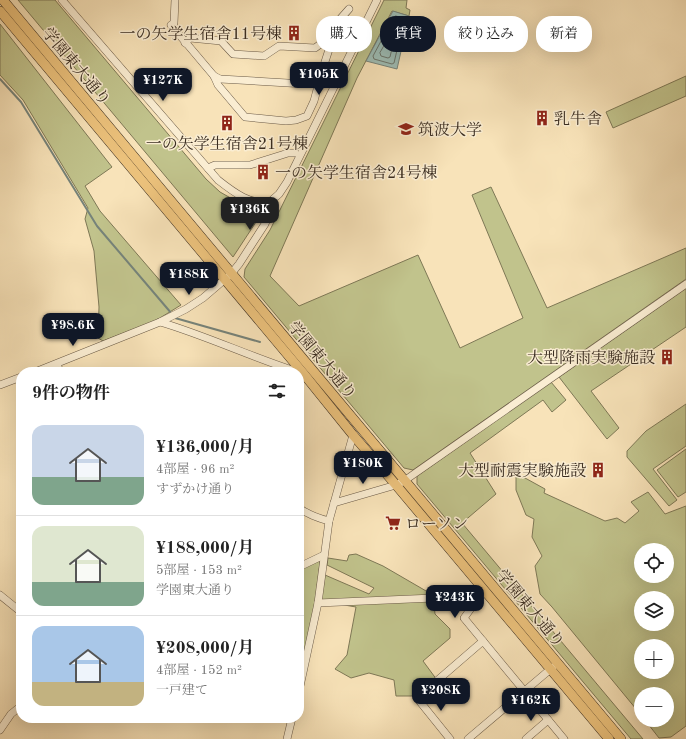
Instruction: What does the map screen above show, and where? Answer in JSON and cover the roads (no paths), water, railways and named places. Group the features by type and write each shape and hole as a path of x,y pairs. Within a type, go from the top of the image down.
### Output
{"main road":[{"name":"学園東大通り","path":"3,0 228,277 296,367"},
{"name":"学園東大通り","path":"0,11 303,367"},
{"name":"学園東大通り","path":"304,368 400,483 558,663 621,739"},
{"name":"学園東大通り","path":"304,378 353,435 400,483 483,594 550,669 609,739"}],"street":[{"path":"62,0 218,180 228,188 250,200 262,202 271,201 279,194 287,182 377,0"},
{"path":"175,0 174,23 171,26 214,76 218,85 245,118 286,121 296,120 307,116 314,101 328,52"},
{"path":"343,16 349,9"},
{"path":"185,43 190,38 221,41 233,54 264,56 279,46 316,47"},
{"path":"214,76 220,78 305,84 322,71"},
{"path":"208,168 215,164 250,165 288,153 295,153"},
{"path":"49,367 160,322 186,309 203,298 228,277 257,237 270,212 271,201"},
{"path":"334,503 400,483 686,284"},
{"path":"160,322 184,329 281,367"},
{"path":"0,385 16,379"},
{"path":"304,668 318,603 329,521 353,435"},
{"path":"304,511 317,518 329,521"},
{"path":"304,565 324,555"},
{"path":"318,603 483,594"},
{"path":"483,594 476,600 464,618 564,739"},
{"path":"0,595 16,608"},
{"path":"450,739 417,698 482,641"},
{"path":"468,739 558,663"},
{"path":"0,730 11,714 16,710"},
{"path":"526,739 548,720"},
{"path":"287,739 291,723"}],"water":[{"path":"393,11 409,16 390,16"},
{"path":"380,35 380,52 401,52 397,69 366,61"}],"waterway":[{"path":"0,79 21,102 97,226 172,314"},
{"path":"175,318 260,342"}],"place":[{"name":"一の矢学生宿舎11号棟","path":"294,33"},
{"name":"乳牛舎","path":"542,118"},
{"name":"一の矢学生宿舎21号棟","path":"227,123"},
{"name":"筑波大学","path":"406,129"},
{"name":"一の矢学生宿舎24号棟","path":"263,172"},
{"name":"大型降雨実験施設","path":"667,357"},
{"name":"大型耐震実験施設","path":"598,470"},
{"name":"ローソン","path":"393,523"}]}
